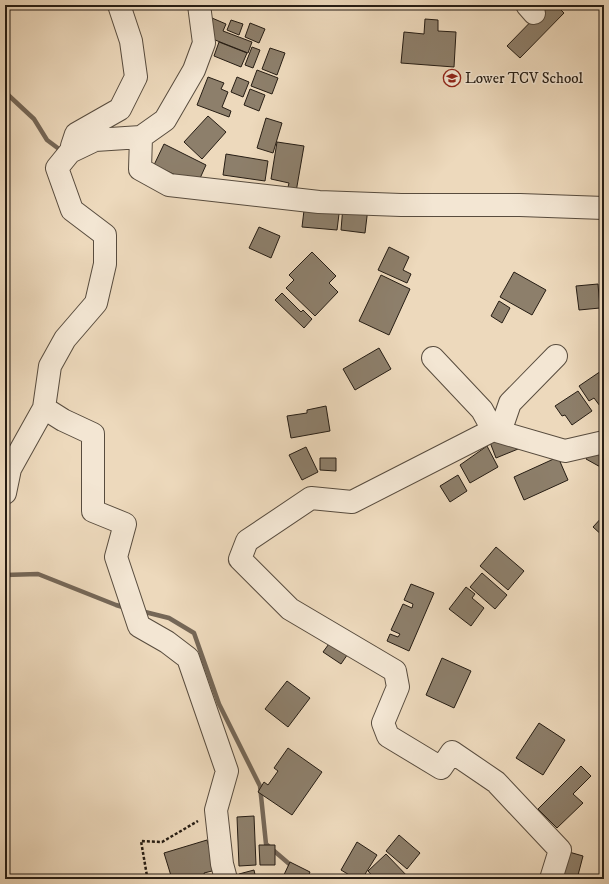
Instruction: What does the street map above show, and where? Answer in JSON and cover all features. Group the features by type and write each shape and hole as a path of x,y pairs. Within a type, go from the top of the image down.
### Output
{"street":[{"path":"5,493 10,469 44,408 50,366 65,339 96,303 105,264 105,235 72,210 57,168 70,152 76,134 120,109 136,77 131,41 119,5"},
{"path":"70,152 95,140 141,137 165,120 194,70 204,43 199,5"},
{"path":"141,137 140,169 169,186 319,202 401,205 520,204 604,208"},
{"path":"559,206 604,222"},
{"path":"551,879 560,850 496,782 452,752 441,768 388,736 383,723 398,687 394,671 290,609 240,558 247,541 310,498 352,502 496,431 510,403 556,356"},
{"path":"433,358 482,410 496,431 565,451 604,442"},
{"path":"44,408 63,420 93,434 93,510 125,524 116,557 139,626 168,642 188,658 227,771 216,810 222,864 226,879"}],"path":[{"path":"145,879 147,876 141,841 162,842 216,810"}],"building":[{"path":"547,5 556,5 564,13 520,58 507,46"},
{"path":"212,18 226,24 223,31 252,42 248,53 205,36"},
{"path":"425,19 438,20 438,31 456,32 454,67 401,63 404,32 424,34"},
{"path":"231,20 243,24 239,35 227,30"},
{"path":"250,23 265,29 259,43 245,37"},
{"path":"219,42 247,53 241,67 214,56"},
{"path":"252,47 260,50 253,68 245,65"},
{"path":"270,48 285,53 277,75 262,69"},
{"path":"257,70 278,78 272,94 251,86"},
{"path":"208,77 224,83 221,89 228,92 222,107 231,111 229,117 197,105"},
{"path":"237,77 249,82 243,97 231,92"},
{"path":"250,89 265,95 259,111 244,105"},
{"path":"208,116 226,132 202,159 184,142"},
{"path":"266,118 282,123 273,153 257,148"},
{"path":"277,142 304,146 296,192 287,191 289,183 271,179"},
{"path":"164,144 206,165 197,185 154,165"},
{"path":"226,154 268,161 265,181 223,175"},
{"path":"305,202 340,206 337,230 302,227"},
{"path":"343,206 368,208 365,233 341,230"},
{"path":"259,227 280,236 271,258 249,248"},
{"path":"389,247 409,257 403,270 411,274 407,283 378,270"},
{"path":"312,252 336,276 329,283 338,292 315,316 286,288 294,280 289,275"},
{"path":"514,272 546,290 532,315 500,297"},
{"path":"381,275 410,289 389,335 359,321"},
{"path":"598,284 600,308 579,310 576,286"},
{"path":"282,293 301,312 303,310 312,319 304,328 275,300"},
{"path":"499,301 510,308 502,323 491,316"},
{"path":"379,348 391,369 355,390 343,369"},
{"path":"604,369 604,404 600,406 594,398 589,401 579,386"},
{"path":"578,391 592,411 572,425 565,415 562,416 555,406"},
{"path":"326,406 330,431 291,438 287,416 307,413 307,410"},
{"path":"488,437 523,447 496,458"},
{"path":"604,440 604,469 586,459 594,445"},
{"path":"487,446 498,467 470,483 460,465"},
{"path":"306,447 318,472 302,480 289,455"},
{"path":"558,457 568,480 524,500 514,477"},
{"path":"320,458 336,458 336,471 320,470"},
{"path":"458,475 467,491 450,502 440,486"},
{"path":"604,515 604,537 593,527"},
{"path":"496,547 524,571 508,590 480,566"},
{"path":"482,573 507,595 495,609 470,587"},
{"path":"411,584 434,593 409,651 387,641 390,634 398,637 400,634 391,630 403,604 412,608 413,604 404,600"},
{"path":"466,587 475,594 472,598 484,608 471,626 449,609"},
{"path":"334,637 356,642 341,664 323,652"},
{"path":"442,658 471,671 454,708 426,695"},
{"path":"287,681 310,698 288,727 265,709"},
{"path":"539,723 565,740 543,775 516,758"},
{"path":"288,748 322,772 292,815 258,792 264,782 268,785 278,771 274,768"},
{"path":"581,766 591,776 573,794 583,803 557,828 538,809"},
{"path":"254,816 256,865 239,866 237,817"},
{"path":"399,835 420,853 407,869 386,851"},
{"path":"207,840 216,870 204,873 206,879 172,879 164,853"},
{"path":"357,842 377,855 362,879 356,879 341,870"},
{"path":"259,845 275,845 275,865 260,865"},
{"path":"562,850 583,856 577,879 562,879"},
{"path":"386,854 410,879 388,879 384,874 379,879 375,879 368,871"},
{"path":"290,862 310,872 307,879 282,879"},
{"path":"254,870 256,879 241,879 239,874"}],"waterway":[{"path":"5,92 34,119 47,140 63,152"},
{"path":"5,575 38,574 126,608"},
{"path":"141,611 169,618 194,633 219,704 260,786 266,844 294,868"}],"place":[{"name":"Lower TCV School","path":"452,78"}]}
